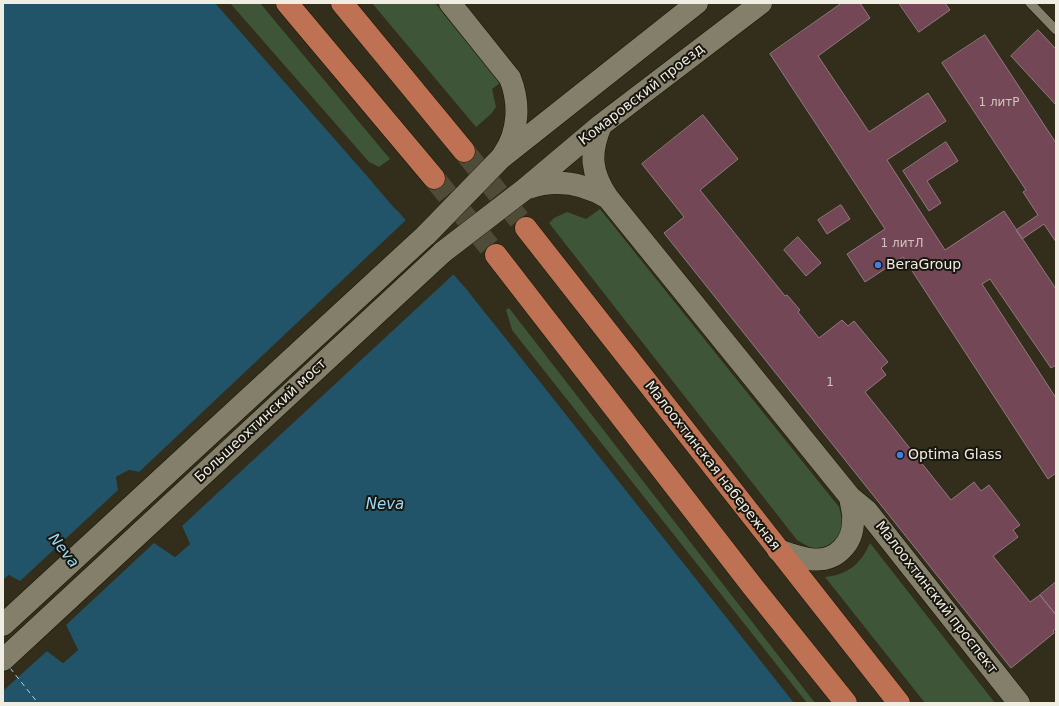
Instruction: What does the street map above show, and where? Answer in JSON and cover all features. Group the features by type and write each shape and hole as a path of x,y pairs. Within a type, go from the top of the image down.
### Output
{"main road":[{"path":"288,3 434,178"},
{"path":"342,3 464,151"},
{"path":"450,3 510,78 514,88 516,121 511,141 500,159"},
{"path":"500,159 697,3"},
{"name":"Комаровский проезд","path":"526,189 601,125 761,3"},
{"path":"601,125 593,150 593,163 596,176 608,198"},
{"name":"Большеохтинский мост","path":"3,625 427,234 500,159"},
{"path":"526,189 548,183 572,183 597,191 608,198"},
{"name":"Большеохтинский мост","path":"3,660 443,252 526,189"},
{"name":"Малоохтинский проспект","path":"608,198 850,497 867,511 1019,703"},
{"name":"Малоохтинская набережная","path":"526,228 899,703"},
{"path":"496,255 753,587 846,703"},
{"path":"778,550 800,558 813,560 827,559 838,554 847,544 852,533 854,520 850,497"}],"lane":[{"path":"1030,3 1056,30"}],"green space":[{"path":"230,3 260,3 390,159 379,167 369,162"},
{"path":"372,3 435,3 500,83 492,89 496,107 491,114 476,127"},
{"path":"600,209 839,507 843,523 838,540 818,549 809,547 797,540 549,223 554,218 567,212 586,219"},
{"path":"509,308 815,703 807,703 512,330 506,310"},
{"path":"870,543 995,703 925,703 825,577 847,571 858,562"}],"water":[{"name":"Neva","path":"3,3 215,3 468,291 794,703 3,703 3,593 47,651 63,663 78,650 66,625 9,575 3,580","holes":["129,470 139,472 182,526 190,544 175,557 155,543 118,489 116,477"]}],"pier":[{"path":"374,181 398,209 396,210 372,182"},
{"path":"407,219 455,273 182,526 190,544 175,557 154,543 66,625 78,650 63,663 47,651 3,691 3,591 48,649 63,660 76,649 65,626 18,583 9,577 3,582 3,580 9,575 20,581 118,490 116,477 129,470 139,472","holes":["129,472 137,474 180,527 188,543 175,555 156,542 120,489 118,478"]},
{"path":"470,289 493,319 491,320 468,291"}],"building":[{"path":"842,3 860,3 870,18 818,56 869,132 928,93 946,121 887,160 945,250 1004,211 1056,289 1056,365 1051,368 990,279 982,284 1056,398 1056,473 1048,479 903,257 865,282 847,254 885,229 770,54"},
{"path":"899,3 945,3 950,10 919,32"},
{"path":"1038,30 1056,49 1056,105 1011,56"},
{"path":"985,35 1056,143 1056,242 1044,224 1022,239 1016,230 1038,215 1023,192 1026,190 942,63"},
{"path":"703,115 738,159 700,190 785,296 787,295 800,310 798,312 819,338 842,320 848,326 854,321 888,362 881,368 886,375 865,392 951,500 974,482 981,491 989,485 1020,525 1013,530 1018,537 993,556 1030,602 1040,595 1056,615 1056,628 1053,631 1054,633 1011,668 664,233 684,217 642,164"},
{"path":"946,142 958,161 927,181 941,203 929,211 903,171"},
{"path":"841,205 850,219 827,234 818,220"},
{"path":"798,237 821,263 806,276 784,250"},
{"path":"1056,582 1056,615 1040,595"}],"ferry route":[{"path":"10,668 38,703"}],"tunnel":[{"path":"464,151 526,228"},
{"path":"434,178 496,255"}],"place":[{"name":"BeraGroup","path":"878,265"},
{"name":"Optima Glass","path":"900,455"}]}
